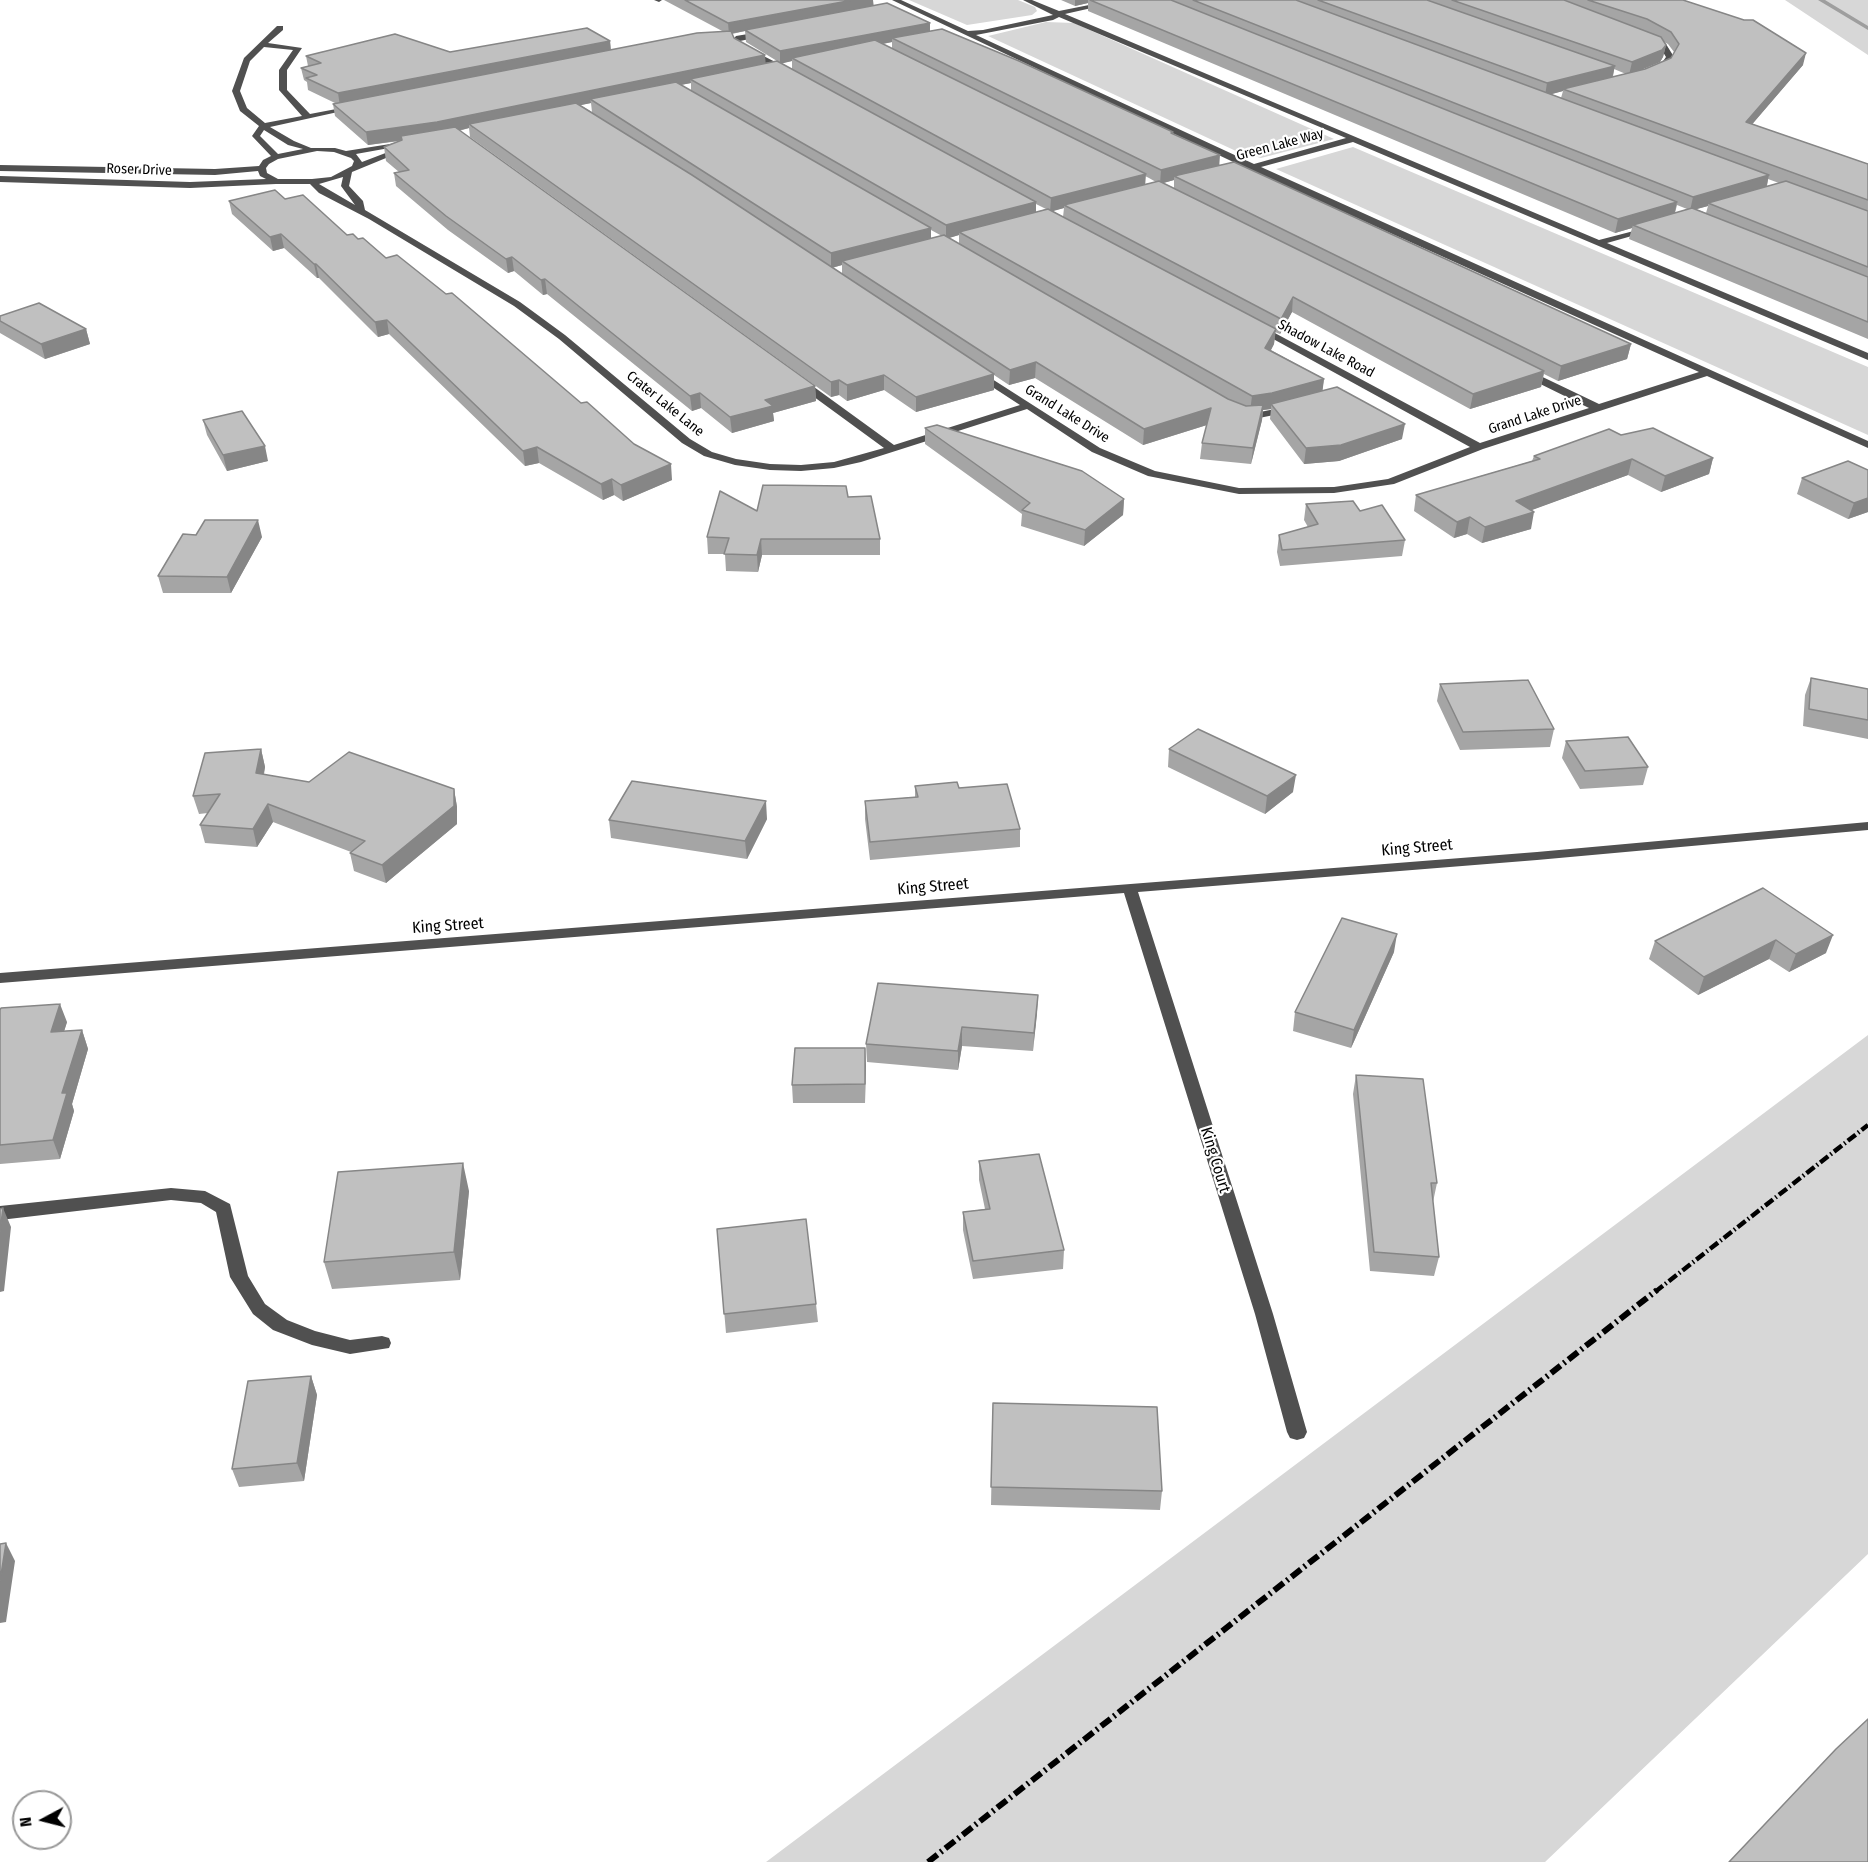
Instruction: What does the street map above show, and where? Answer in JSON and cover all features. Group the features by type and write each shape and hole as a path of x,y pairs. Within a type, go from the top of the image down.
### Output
{"street":[{"path":"1026,0 1868,357"},
{"path":"955,34 983,32 1053,18 1058,14 1124,0"},
{"path":"896,4 908,6 1253,166 1868,445"},
{"path":"280,28 247,60 236,91 243,109 263,126 299,147 347,153 418,143 352,170"},
{"path":"729,39 773,32"},
{"path":"1641,35 1663,46 1670,57 1664,66 1647,74"},
{"path":"739,38 736,41 739,46 775,69 790,70"},
{"path":"262,45 298,48 283,70 283,90 308,117"},
{"path":"276,157 256,136 263,126 365,106"},
{"name":"Green Lake Way","path":"1233,171 1353,139"},
{"path":"276,181 265,176 262,168 266,162 276,157 317,149"},
{"name":"Crater Lake Lane","path":"347,153 358,160 345,186 359,201 362,211"},
{"name":"Roser Drive","path":"0,168 215,172 262,168"},
{"name":"Roser Drive","path":"0,179 190,185 276,181 312,182 352,170"},
{"name":"Crater Lake Lane","path":"312,182 322,191 362,211 517,304 562,337 686,441 708,454 735,462 770,467 801,468 834,465 1028,406"},
{"path":"1598,243 1655,226"},
{"name":"Shadow Lake Road","path":"1248,322 1363,388 1479,447"},
{"name":"Grand Lake Drive","path":"968,366 1096,450 1152,474 1239,491 1334,490 1390,482 1479,447 1709,372"},
{"path":"1514,366 1600,409"},
{"path":"790,375 892,449"},
{"path":"1232,410 1249,417 1304,405"},
{"name":"King Street","path":"0,978 1537,856 1868,826"},
{"name":"King Court","path":"1130,889 1264,1314 1297,1432"},
{"path":"0,1213 171,1194 205,1197 224,1209 239,1277 259,1309 280,1325 312,1338 350,1347 382,1343"}],"shaded area":[{"path":"909,0 1018,0 1035,7 1037,11 1032,15 967,25"},
{"path":"1785,0 1868,0 1868,55"},
{"path":"1046,22 1074,23 1334,139 1261,158 1236,151 988,36"},
{"path":"1353,147 1868,367 1868,435 1276,169"},
{"path":"1868,1035 1868,1554 1545,1862 766,1862"}],"building":[{"path":"685,0 853,0 728,23"},
{"path":"1090,0 1171,0 1677,202 1618,219"},
{"path":"1193,0 1296,0 1769,175 1693,197"},
{"path":"1318,0 1427,0 1615,66 1547,83"},
{"path":"1452,0 1564,0 1661,37 1666,45 1662,50 1632,62"},
{"path":"1588,0 1683,0 1744,20 1753,20 1806,53 1746,122 1868,164 1868,200 1563,89 1645,69 1671,58 1679,44 1671,32 1647,19"},
{"path":"887,3 930,23 780,51 745,30"},
{"path":"587,28 610,41 338,93 306,78 317,75 301,68 321,63 306,56 395,34 450,52"},
{"path":"942,29 1019,61 1220,155 1161,170 892,38"},
{"path":"731,31 734,38 765,55 437,122 366,132 333,104 697,33"},
{"path":"875,40 1146,174 1051,198 792,58"},
{"path":"777,61 1036,202 946,225 690,79"},
{"path":"676,82 931,228 831,253 590,99"},
{"path":"576,103 692,175 994,374 916,397 884,375 847,385 839,380 831,382 469,124"},
{"path":"455,127 815,386 765,400 773,406 730,417 700,393 690,396 545,279 541,280 512,257 506,259 446,216 394,173 409,170 384,147 402,140 401,136"},
{"path":"1234,162 1631,344 1561,366 1174,176"},
{"path":"1159,181 1544,371 1473,394 1293,297 1281,319 1064,205"},
{"path":"1786,181 1868,211 1868,267 1708,203"},
{"path":"275,190 285,199 303,195 347,235 353,234 358,239 363,238 386,258 397,255 446,294 452,293 581,403 587,402 634,444 671,464 621,485 612,479 601,484 537,447 523,451 387,320 375,322 316,264 281,234 270,237 229,201"},
{"path":"1692,208 1868,277 1868,322 1633,225"},
{"path":"1048,209 1276,329 1265,348 1324,379 1252,396 959,232"},
{"path":"944,235 1228,399 1246,406 1263,405 1253,448 1202,443 1211,408 1144,429 1036,362 1010,370 842,261"},
{"path":"39,303 86,329 41,344 0,321 0,316"},
{"path":"1337,387 1405,424 1341,445 1306,448 1271,404"},
{"path":"242,411 265,446 223,455 203,420"},
{"path":"937,425 1082,471 1124,499 1085,530 1022,510 1030,503 925,428"},
{"path":"1653,428 1713,458 1665,476 1632,459 1516,501 1534,512 1485,527 1470,517 1457,522 1416,495 1540,459 1534,456 1609,429 1621,435"},
{"path":"1848,461 1868,470 1868,498 1854,503 1802,478"},
{"path":"763,485 846,486 848,497 871,496 880,539 761,539 757,555 724,554 729,538 707,537 720,491 757,511"},
{"path":"1353,501 1360,511 1382,505 1405,540 1282,550 1279,535 1318,524 1306,504"},
{"path":"205,520 258,520 227,577 158,576 183,534 196,535"},
{"path":"1811,678 1868,689 1868,720 1809,709"},
{"path":"1528,680 1554,729 1463,732 1440,684"},
{"path":"1198,729 1296,775 1267,796 1169,749"},
{"path":"1628,737 1648,767 1585,771 1566,741"},
{"path":"261,749 256,773 309,782 349,752 454,789 454,806 382,865 350,853 365,841 268,804 253,829 200,825 220,794 193,796 205,753"},
{"path":"632,781 766,801 745,841 609,820"},
{"path":"957,782 959,788 1007,784 1020,829 870,842 865,801 918,797 915,786"},
{"path":"1763,888 1833,935 1796,954 1776,940 1704,977 1655,941"},
{"path":"1342,918 1397,934 1354,1030 1295,1012"},
{"path":"878,983 1038,995 1034,1033 962,1027 958,1051 866,1044"},
{"path":"60,1004 51,1032 82,1030 62,1093 67,1093 53,1140 0,1145 0,1010 1,1008"},
{"path":"795,1048 865,1048 865,1084 792,1085"},
{"path":"1356,1075 1423,1079 1437,1183 1431,1183 1439,1257 1374,1252"},
{"path":"1039,1154 1064,1250 973,1261 963,1212 990,1209 979,1161"},
{"path":"463,1163 454,1252 324,1262 338,1172"},
{"path":"3,1208 0,1232 0,1209"},
{"path":"806,1219 816,1304 724,1314 717,1229"},
{"path":"311,1376 297,1463 232,1469 248,1381"},
{"path":"993,1403 1157,1407 1162,1491 991,1487"},
{"path":"6,1543 0,1581 0,1544"},
{"path":"1868,1719 1868,1862 1729,1862 1836,1749"}],"waterway":[{"path":"1821,0 1868,28"}],"railway":[{"path":"1655,1292 1868,1125"},
{"path":"928,1862 1657,1290"}]}
